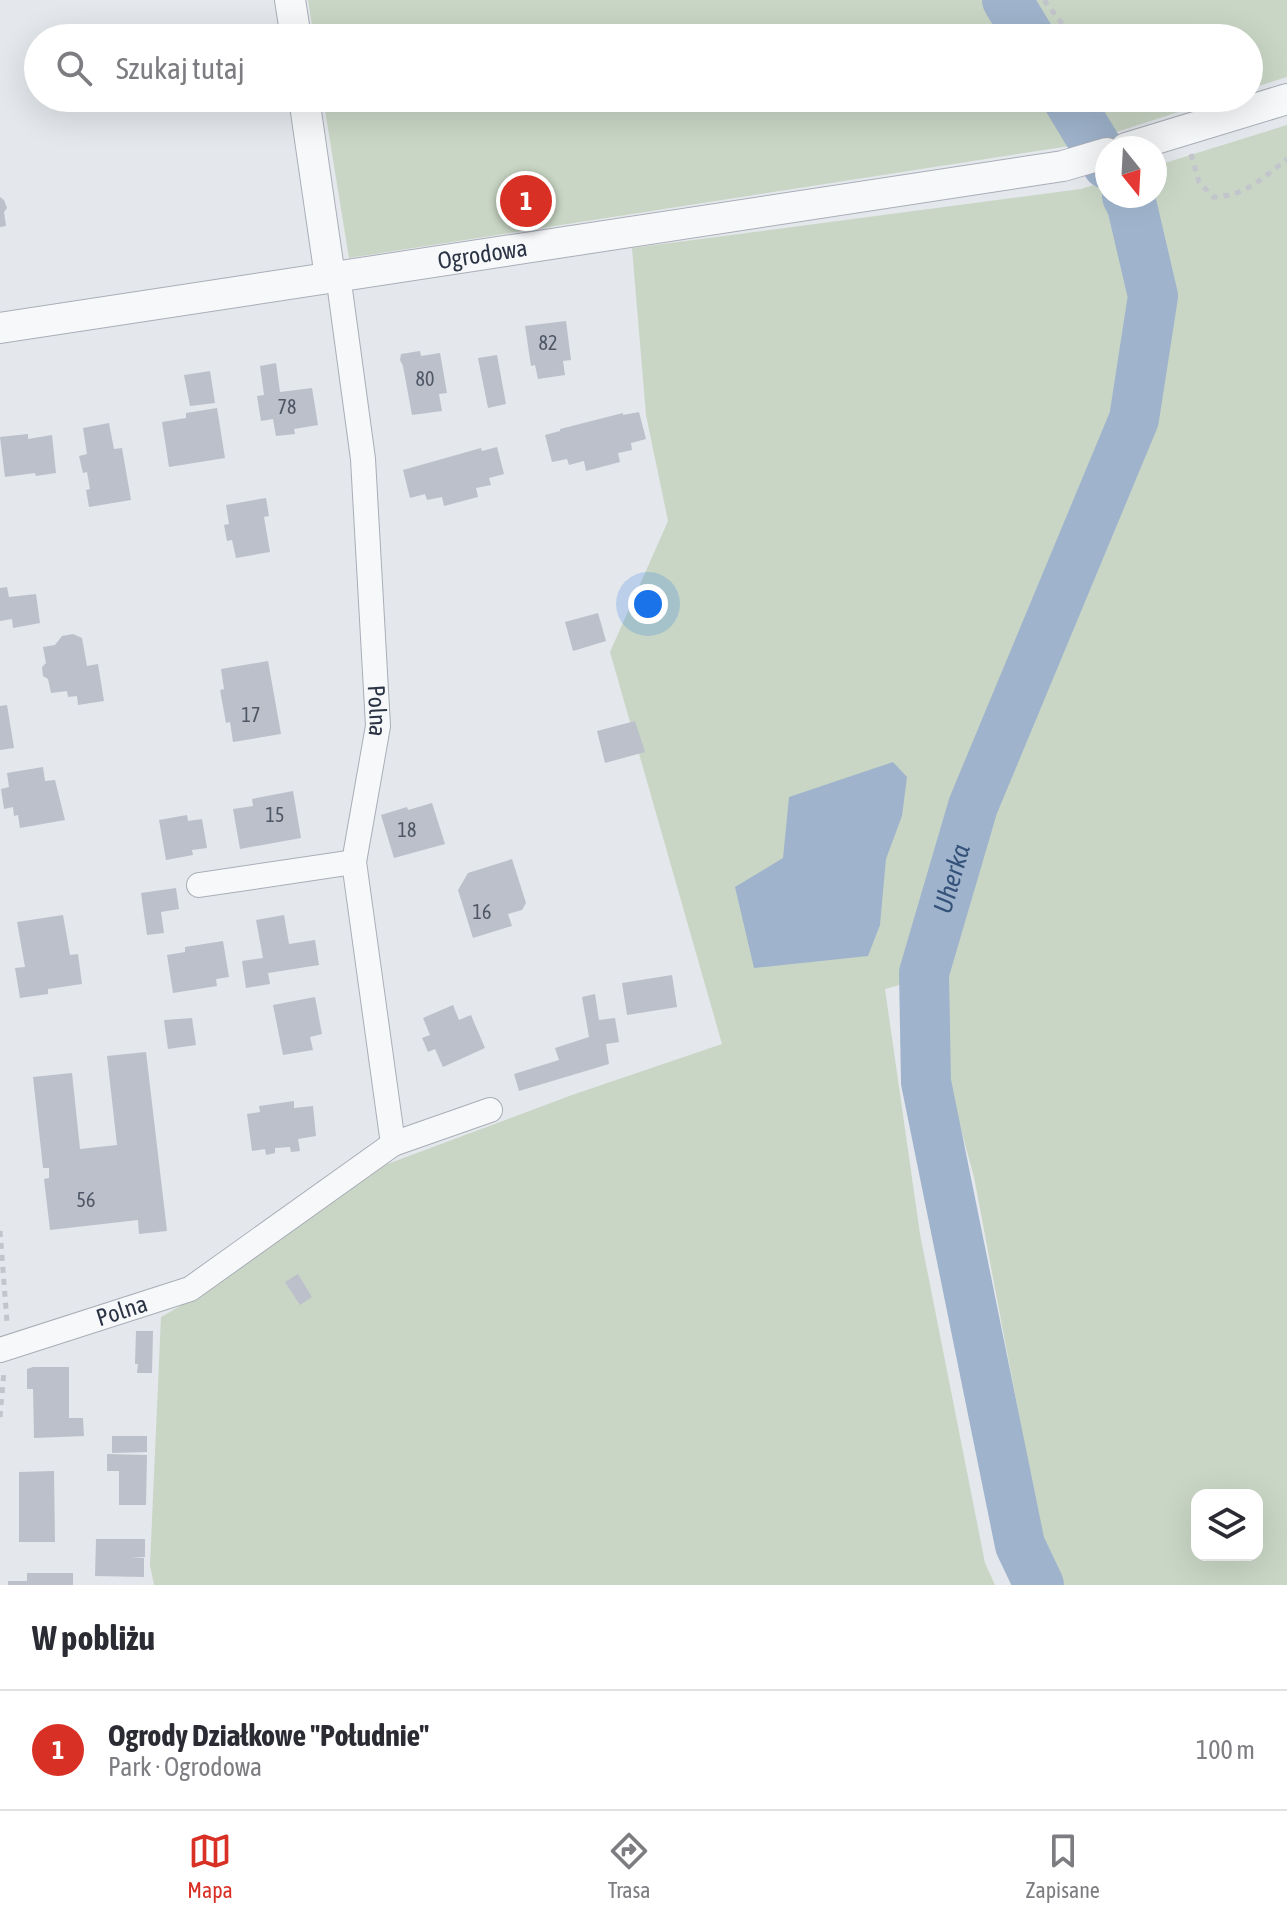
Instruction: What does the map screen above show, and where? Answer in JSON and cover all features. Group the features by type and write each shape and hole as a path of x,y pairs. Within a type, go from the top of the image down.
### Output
{"street":[{"path":"290,0 294,24"},
{"name":"Ogrodowa","path":"1263,106 1287,99"},
{"path":"306,112 334,276"},
{"name":"Ogrodowa","path":"1165,136 1244,112"},
{"name":"Ogrodowa","path":"0,328 1063,166 1095,157"},
{"name":"Polna","path":"334,276 363,459 378,726 354,862 393,1144"},
{"path":"199,885 354,862"},
{"name":"Polna","path":"0,1350 190,1289 393,1144 490,1110"}],"path":[{"path":"1044,0 1062,24"},
{"path":"1189,148 1199,182 1213,197 1232,196 1248,189 1287,159"}],"green space":[{"path":"308,0 1287,0 1287,77 1263,85 1263,24 312,24"},
{"path":"325,112 1179,112 1104,136 1095,136 1095,139 1076,145 349,258"},
{"path":"1287,125 1287,1585 1061,1585 1041,1532 974,1177 945,1071 940,974 885,989 920,1234 985,1563 995,1585 154,1585 150,1565 161,1317 212,1288 366,1172 572,1095 722,1044 610,652 668,521 646,415 632,248 1095,185 1095,208 1167,208 1167,162"}],"water":[{"path":"893,762 907,777 902,816 886,859 880,925 868,956 754,968 735,887 783,858 789,797"}],"building":[{"path":"0,197 7,208 4,212 6,226 0,227"},
{"path":"566,321 571,360 563,361 565,375 538,379 535,365 531,366 525,326"},
{"path":"420,351 421,356 440,353 447,393 439,394 442,411 412,415 400,360 401,354"},
{"path":"497,355 506,404 488,408 478,358"},
{"path":"276,363 280,392 312,388 318,425 294,429 295,434 276,436 273,419 261,421 257,396 264,395 260,366"},
{"path":"210,371 215,403 190,406 184,375"},
{"path":"217,408 225,458 169,467 162,422 186,418 186,413"},
{"path":"639,412 646,439 631,443 632,450 618,453 620,462 586,471 584,461 569,465 567,459 552,462 545,435 623,413"},
{"path":"109,423 114,449 122,448 131,500 89,507 87,472 83,473 79,456 87,454 83,428"},
{"path":"28,434 28,439 52,435 56,473 5,477 0,437"},
{"path":"497,447 504,474 489,478 491,485 476,488 478,497 444,506 442,497 427,500 425,494 410,498 403,470 481,448 482,451"},
{"path":"266,498 269,516 264,517 270,552 236,558 232,540 227,541 224,525 229,524 226,505"},
{"path":"7,587 9,597 36,594 40,623 13,628 12,619 0,621 0,588"},
{"path":"598,613 606,641 573,651 565,622"},
{"path":"73,634 82,638 87,666 98,664 104,701 78,705 77,696 68,697 67,691 51,693 48,679 43,676 42,667 46,663 43,647 55,645 62,636"},
{"path":"268,661 281,734 233,742 220,690 224,689 221,669"},
{"path":"7,705 14,748 0,750 0,706"},
{"path":"635,721 645,752 605,763 597,731"},
{"path":"43,767 45,781 55,780 65,820 20,828 13,807 4,809 1,789 9,787 7,773"},
{"path":"293,791 301,838 240,849 233,809 253,806 252,799"},
{"path":"432,803 445,844 394,858 381,815"},
{"path":"187,815 188,821 202,819 207,848 192,850 193,855 166,860 159,820"},
{"path":"512,859 526,903 522,910 508,914 512,926 473,938 458,890 468,873"},
{"path":"176,888 179,909 161,912 164,933 147,935 141,893"},
{"path":"63,915 70,955 78,954 82,984 48,989 48,994 20,998 15,968 25,967 17,922"},
{"path":"284,915 289,944 315,940 319,965 268,973 270,984 246,988 242,961 263,958 256,920"},
{"path":"223,941 229,977 216,979 217,986 173,993 167,955 185,952 185,947"},
{"path":"672,975 677,1007 627,1015 622,983"},
{"path":"595,994 599,1020 615,1018 619,1042 606,1044 609,1064 519,1091 514,1074 559,1060 555,1048 589,1037 582,997"},
{"path":"315,997 322,1034 310,1037 313,1050 283,1055 273,1005"},
{"path":"453,1005 459,1020 471,1015 485,1048 443,1067 435,1049 428,1052 422,1038 430,1035 423,1018"},
{"path":"192,1018 196,1045 168,1049 164,1020"},
{"path":"146,1052 167,1231 139,1234 138,1220 50,1230 44,1179 49,1178 49,1168 43,1168 33,1077 72,1073 80,1149 117,1145 107,1056"},
{"path":"294,1101 294,1108 313,1106 316,1136 298,1139 300,1151 291,1152 290,1147 275,1148 275,1153 266,1155 265,1149 252,1151 247,1114 260,1112 259,1106"},
{"path":"298,1274 312,1297 300,1305 285,1282"},
{"path":"136,1331 153,1331 152,1373 137,1373"},
{"path":"69,1367 69,1418 83,1418 84,1436 34,1438 33,1389 27,1389 27,1369"},
{"path":"112,1436 147,1436 147,1452 112,1453"},
{"path":"107,1454 147,1455 146,1505 119,1505 119,1471 107,1471"},
{"path":"54,1471 55,1542 19,1542 19,1472"},
{"path":"96,1539 145,1539 145,1557 131,1557 144,1558 144,1577 95,1576"},
{"path":"27,1573 73,1573 73,1585 8,1585 8,1581 27,1581"}],"waterway":[{"name":"Uherka","path":"1007,0 1022,24"},
{"name":"Uherka","path":"1075,112 1095,144"},
{"name":"Uherka","path":"1039,1585 1020,1545 926,1082 924,973 973,806 1134,419 1153,296 1132,208"}],"place":[{"name":"Ogrody Działkowe \"Południe\"","path":"526,201"}]}
